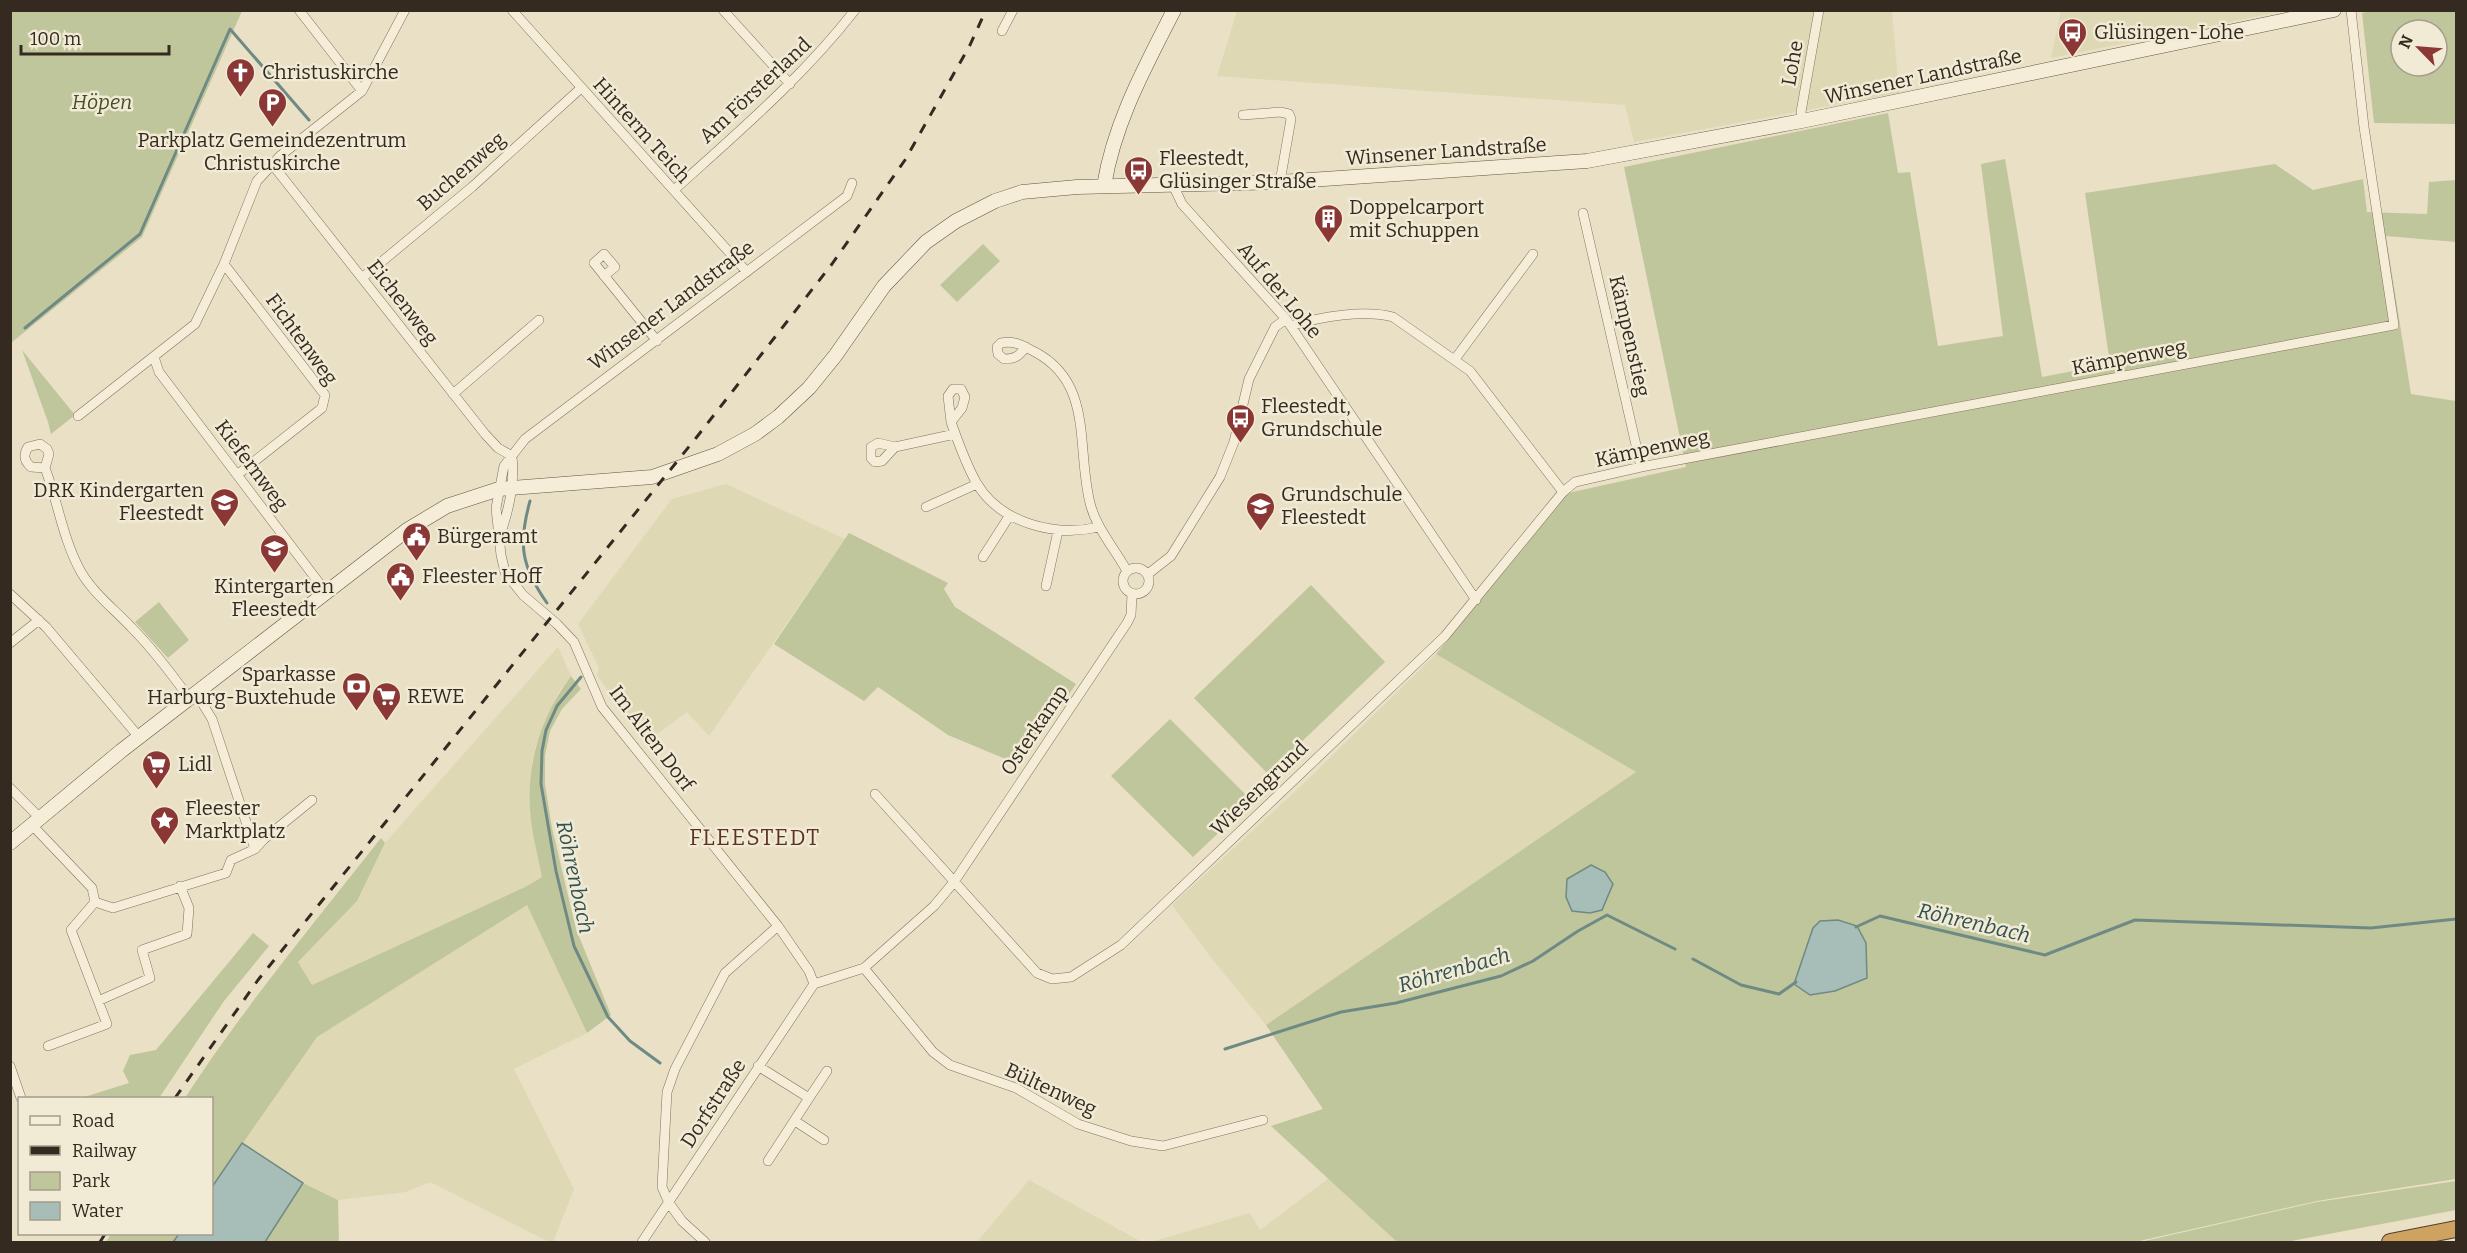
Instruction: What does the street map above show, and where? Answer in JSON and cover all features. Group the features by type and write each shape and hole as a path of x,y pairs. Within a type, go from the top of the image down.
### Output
{"highway":[{"path":"2390,1242 2457,1230"}],"street":[{"path":"299,10 362,91"},
{"path":"78,416 195,324 224,264 257,181 272,164 362,91 405,10"},
{"name":"Hinterm Teich","path":"512,10 580,89 747,272"},
{"path":"723,10 790,84"},
{"name":"Am Försterland","path":"674,190 790,84 827,46 855,10"},
{"path":"1002,31 1013,10"},
{"name":"Lohe","path":"1802,121 1801,112 1819,10"},
{"name":"Winsener Landstraße","path":"10,843 139,737 407,530 430,515 462,501 505,489 652,477 718,454 755,434 778,417 809,388 835,356 884,285 904,263 926,242 956,221 995,201 1022,192 1104,186 1280,182 1587,161 1802,121 2334,10"},
{"name":"Kämpenweg","path":"1563,492 1575,482 1641,467 2394,325 2364,127 2352,10"},
{"path":"1104,186 1122,119 1136,83 1172,11"},
{"name":"Buchenweg","path":"362,278 472,187 580,89"},
{"path":"1243,114 1280,112 1288,114 1291,119 1280,182"},
{"name":"Eichenweg","path":"272,164 492,443 512,456"},
{"name":"Winsener Landstraße","path":"505,489 504,466 525,439 847,196 852,183"},
{"name":"Auf der Lohe","path":"1173,185 1182,204 1288,322 1476,600"},
{"name":"Kämpenstieg","path":"1583,213 1641,467"},
{"path":"1455,359 1533,254"},
{"name":"Fichtenweg","path":"224,264 324,394 322,408 237,475"},
{"path":"604,276 657,341"},
{"path":"1148,574 1171,556 1220,477 1234,442 1249,380 1275,327 1288,322 1380,313 1393,317 1470,371 1563,492"},
{"path":"453,394 539,320"},
{"path":"1026,347 1048,359 1062,372 1071,386 1079,418 1090,505 1099,527 1127,571 1138,568 1148,574"},
{"name":"Kiefernweg","path":"154,357 159,372 326,592"},
{"path":"951,422 977,484 1010,515 1031,525 1058,531 1081,531 1099,527"},
{"path":"895,447 955,434"},
{"path":"45,468 68,542 78,566 102,600 132,627 212,719 255,849"},
{"path":"926,507 977,484"},
{"name":"Im Alten Dorf","path":"505,489 496,508 503,565 510,580 573,642 602,707 778,926 809,970 814,984"},
{"name":"Wiesengrund","path":"954,882 1037,973 1052,979 1071,977 1120,945 1445,636 1563,492"},
{"path":"983,557 1010,515"},
{"path":"1046,586 1058,531"},
{"name":"Osterkamp","path":"814,984 864,968 934,906 954,882 1127,623 1131,615 1132,594 1127,591 1123,581 1127,571"},
{"path":"1132,594 1140,594 1147,589 1148,574"},
{"path":"10,594 39,620 139,737"},
{"path":"10,643 39,620"},
{"path":"10,788 92,888 95,902"},
{"path":"875,794 954,882"},
{"path":"95,902 113,908 226,873 231,860 255,849 312,800"},
{"path":"98,1001 150,978 142,950 187,934 189,908 180,886"},
{"path":"48,1046 107,1024 70,930 95,902"},
{"path":"705,1242 682,1221 669,1203 663,1187 667,1092 675,1069 725,973 778,926"},
{"name":"Bültenweg","path":"864,968 933,1052 950,1065 1016,1088 1078,1124 1131,1141 1163,1146 1263,1120"},
{"name":"Dorfstraße","path":"642,1242 814,984"},
{"path":"10,1066 21,1097"},
{"path":"758,1066 809,1098"},
{"path":"768,1161 827,1071"},
{"path":"795,1121 824,1140"}],"shaded area":[{"path":"1892,10 1899,93 1634,142 1625,105 1217,76 1237,11"},
{"path":"2061,10 2284,11 2051,58"},
{"path":"726,484 845,539 709,736 687,712 645,743 597,675 599,668 578,624 672,499"},
{"path":"558,647 571,676 558,693 536,745 532,763 530,810 542,877 525,887 312,985 298,962 357,901 385,843"},
{"path":"1436,654 1636,772 1266,1025 1172,905 1299,788"},
{"path":"527,904 587,1033 514,1069 574,1189 553,1242 430,1182 406,1192 338,1200 303,1183 242,1143 317,1037 380,992"},
{"path":"1329,1178 1397,1242 1151,1242 1250,1213 1260,1230"},
{"path":"1029,1180 1142,1242 977,1242"}],"green space":[{"name":"Höpen","path":"11,10 242,11 142,237 11,343"},
{"path":"2374,10 2456,11 2456,124 2374,123 2362,13"},
{"path":"1888,113 1898,173 1910,172 1938,346 2003,336 1981,164 2005,159 2042,377 2110,364 2085,193 2275,164 2313,190 2363,179 2367,212 2427,214 2429,182 2456,180 2456,242 2386,236 2411,394 2456,401 2456,1179 2317,1201 2135,1242 1397,1242 1271,1126 1323,1109 1266,1025 1636,772 1436,654 1568,493 1686,467 1624,167"},
{"path":"983,244 1000,261 957,302 940,285"},
{"path":"22,350 75,415 51,434 48,422"},
{"path":"849,533 948,583 944,589 955,607 1076,684 1020,765 948,735 878,687 864,701 774,644"},
{"path":"1311,585 1385,662 1268,774 1194,698"},
{"path":"159,602 189,640 168,658 135,622"},
{"path":"571,676 581,689 562,709 550,731 545,756 545,784 552,828 576,929 611,1015 587,1033 527,905 317,1037 213,1186 213,1097 186,1097 255,998 381,838 385,843 357,901 298,962 312,985 525,887 542,877 531,817 531,773 544,722"},
{"path":"1170,719 1252,801 1193,857 1111,776"},
{"path":"253,933 269,946 224,1001 160,1097 84,1097 129,1083 123,1071 130,1055 156,1050"},
{"path":"2456,1181 2456,1210 2286,1242 2140,1242 2317,1202"},
{"path":"303,1183 338,1200 339,1242 265,1242"},
{"path":"110,1235 178,1235 173,1242 106,1242"}],"water":[{"path":"1591,865 1605,872 1613,884 1602,910 1590,913 1572,911 1566,897 1567,879"},
{"path":"1838,920 1857,926 1866,943 1867,978 1835,991 1810,995 1794,984 1813,928 1820,921"},
{"path":"242,1143 303,1183 265,1242 173,1242 178,1235 213,1235 213,1186"}],"waterway":[{"path":"25,328 140,234 230,29 309,120"},
{"name":"Röhrenbach","path":"530,501 524,530 524,554 532,578 547,603"},
{"name":"Röhrenbach","path":"581,677 557,706 546,730 542,751 541,784 556,871 574,946 608,1017 630,1041 660,1063"},
{"name":"Röhrenbach","path":"1225,1049 1341,1012 1396,1003 1501,976 1533,961 1607,915 1675,949"},
{"name":"Röhrenbach","path":"1856,927 1880,916 2045,955 2135,920 2371,928 2456,919"},
{"name":"Röhrenbach","path":"1693,959 1741,985 1779,994 1796,982"}],"railway":[{"path":"176,1097 258,980 696,438 832,264 905,160 970,45 986,10"},
{"path":"100,1242 104,1235"}],"place":[{"name":"Glüsingen-Lohe","path":"2073,58"},
{"name":"Christuskirche","path":"241,98"},
{"name":"Parkplatz Gemeindezentrum Christuskirche","path":"272,128"},
{"name":"Fleestedt, Glüsinger Straße","path":"1138,196"},
{"name":"Doppelcarport mit Schuppen","path":"1328,244"},
{"name":"Fleestedt, Grundschule","path":"1240,444"},
{"name":"DRK Kindergarten Fleestedt","path":"225,528"},
{"name":"Grundschule Fleestedt","path":"1260,532"},
{"name":"Bürgeramt","path":"416,562"},
{"name":"Kintergarten Fleestedt","path":"274,574"},
{"name":"Fleester Hoff","path":"401,602"},
{"name":"Sparkasse Harburg-Buxtehude","path":"357,712"},
{"name":"REWE","path":"386,722"},
{"name":"Lidl","path":"157,790"},
{"name":"Fleester Marktplatz","path":"164,846"}],"district":[{"name":"FLEESTEDT","path":"755,837"}]}
